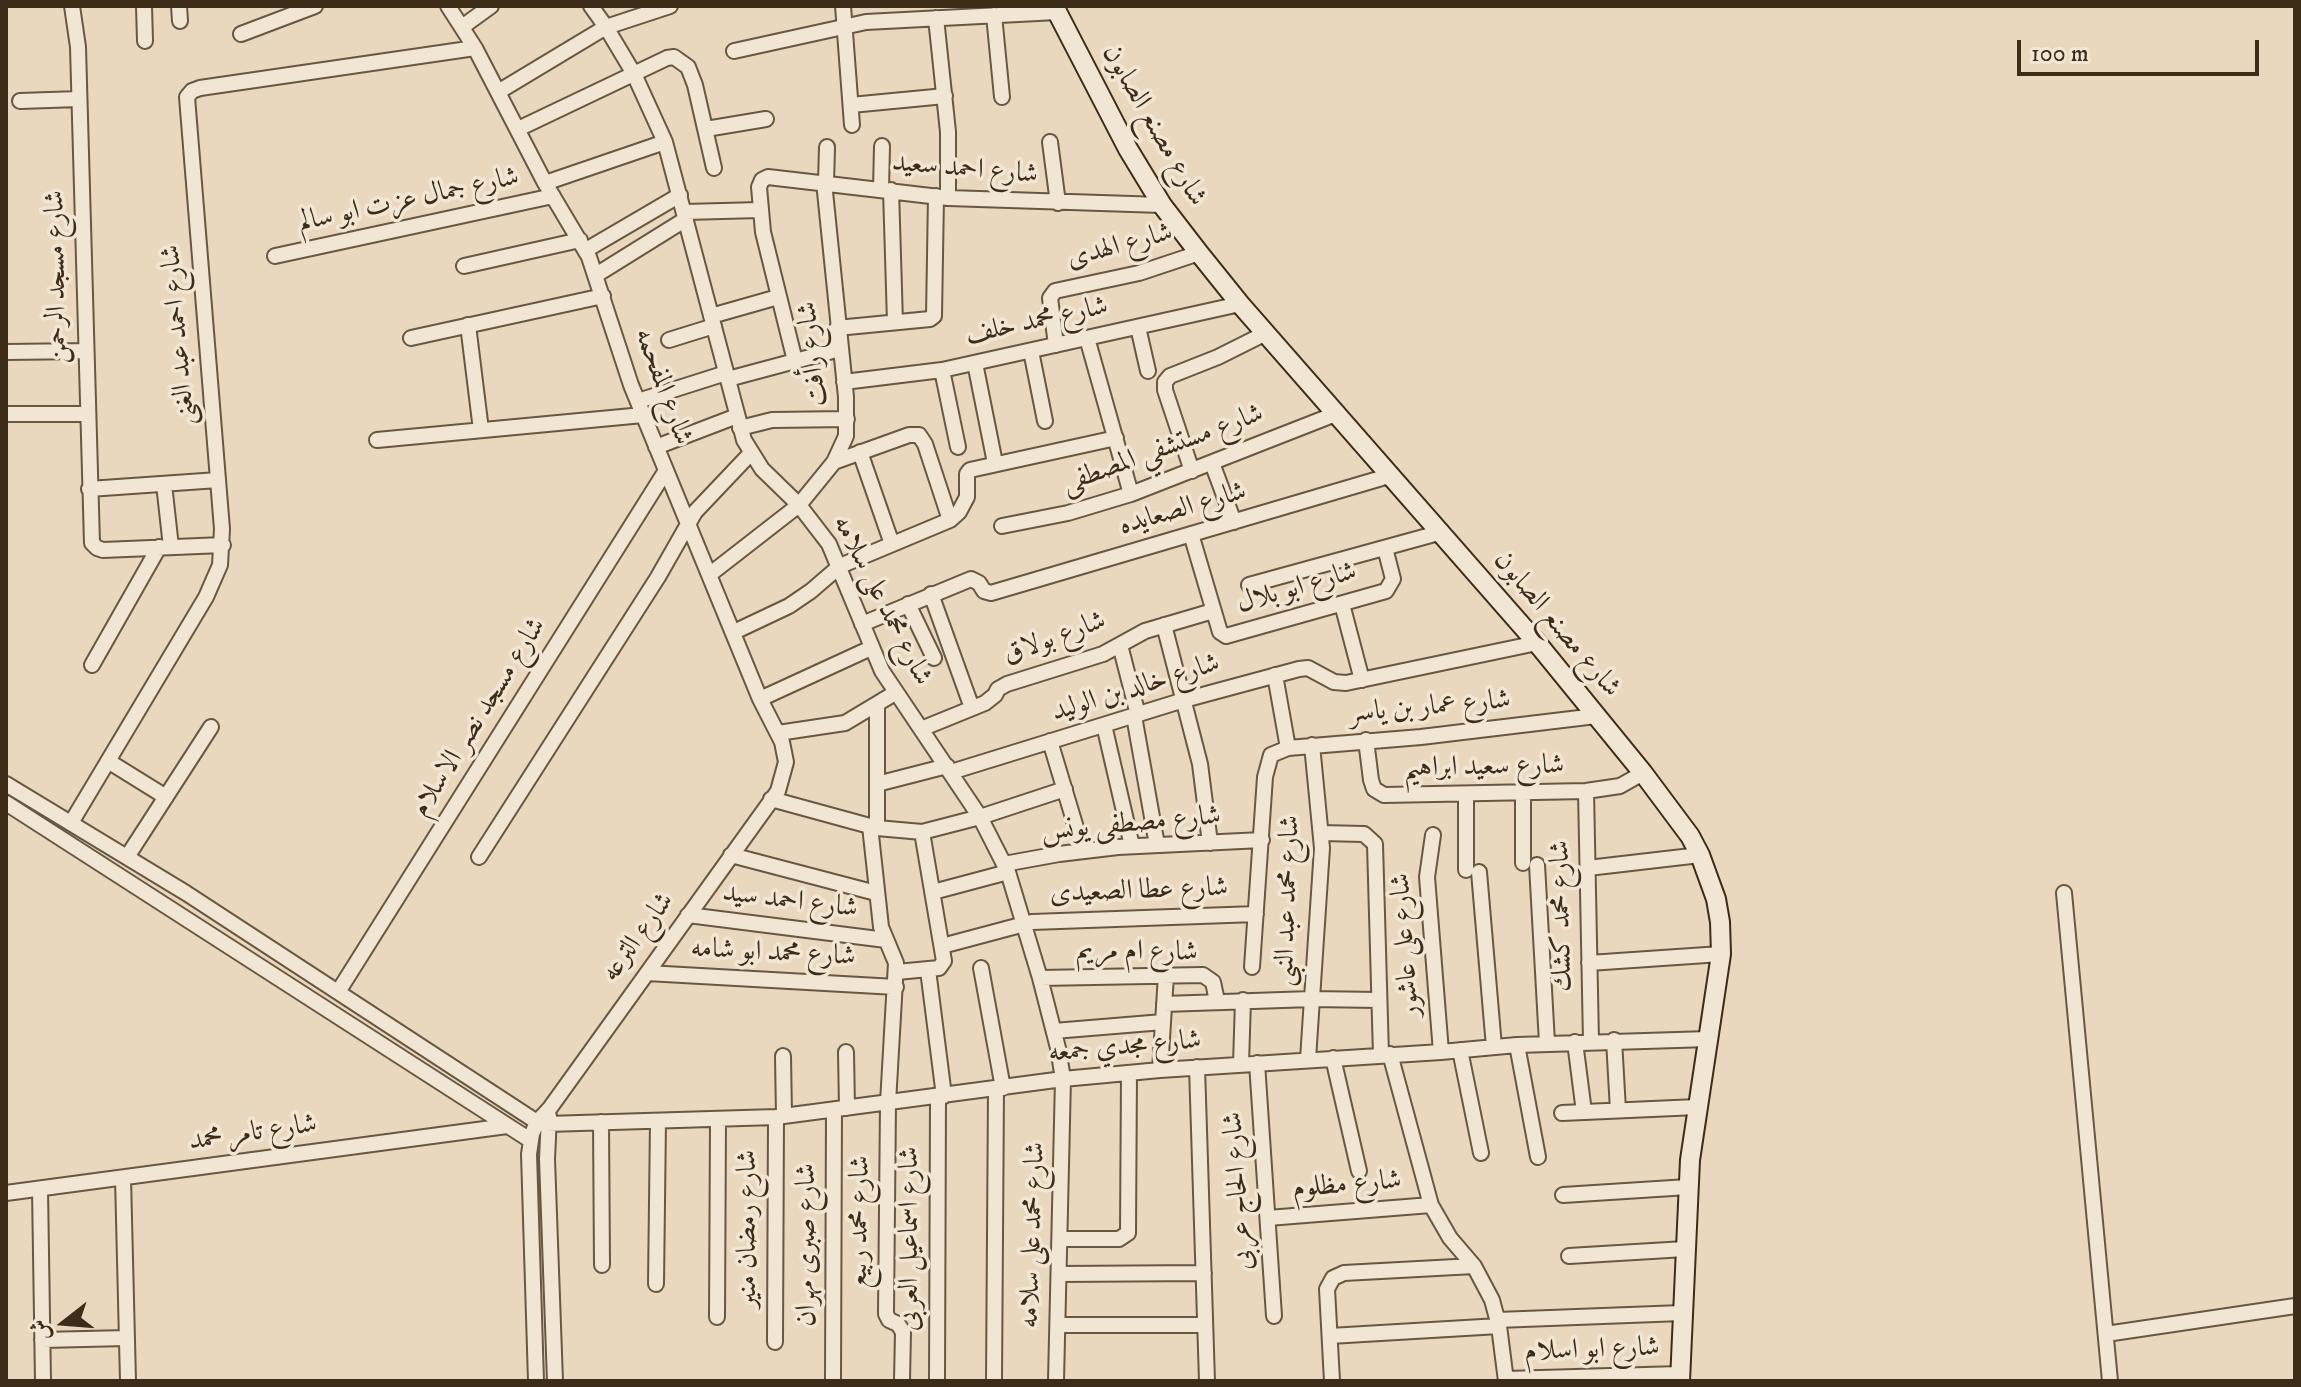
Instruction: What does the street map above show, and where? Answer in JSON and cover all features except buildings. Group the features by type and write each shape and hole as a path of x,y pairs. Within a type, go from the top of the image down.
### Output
{"street":[{"name":"شارع مسجد الرحمن","path":"72,6 78,47 91,537 94,546 103,550 165,547"},
{"path":"144,6 145,41"},
{"path":"241,34 315,6"},
{"name":"شارع المفحمه","path":"448,6 475,48 549,190 583,245 596,275 616,341 665,472 785,752 785,772 771,799"},
{"path":"462,27 491,6"},
{"name":"شارع محمد على سلامه","path":"591,6 634,74 665,142 739,422 751,453 762,469 815,524 840,566 871,648 895,693 980,817 1006,868 1040,978 1063,1079 1056,1381"},
{"path":"498,92 606,27 670,6"},
{"path":"843,6 852,125"},
{"path":"734,51 877,21 1056,9"},
{"name":"شارع مصنع الصابون","path":"1056,9 1128,149 1162,205 1240,304 1537,643 1643,773 1690,836 1700,855 1716,899 1721,954 1688,1187 1680,1378"},
{"path":"994,15 1002,97"},
{"path":"837,328 930,319 935,314 945,96 936,18"},
{"name":"شارع احمد عبد الغنى","path":"71,823 214,582 220,565 223,545 186,101 189,94 200,88 475,48"},
{"path":"518,129 674,57 688,67 695,85 714,168"},
{"path":"851,105 945,96"},
{"path":"20,101 79,99"},
{"path":"706,129 766,119"},
{"name":"شارع جمال عزت ابو سالم","path":"275,256 549,190 665,142"},
{"path":"1050,142 1058,203"},
{"path":"882,146 895,322"},
{"name":"شارع رأفت","path":"709,575 799,505 834,462 846,436 844,382 825,183 827,147"},
{"name":"شارع احمد سعيد","path":"760,210 759,187 764,178 774,177 942,197 1162,205"},
{"path":"464,266 583,245 680,195"},
{"path":"596,275 685,216 760,210 767,254 795,361"},
{"name":"شارع الهدى","path":"1056,345 1050,298 1055,291 1139,273 1199,253"},
{"path":"411,338 603,296"},
{"path":"669,340 778,297"},
{"name":"شارع محمد خلف","path":"844,382 942,370 1240,304"},
{"path":"468,325 481,430"},
{"path":"1138,327 1148,371"},
{"path":"1192,471 1165,382 1170,376 1266,333"},
{"path":"1087,338 1131,494"},
{"path":"377,440 481,430 640,408 727,376 840,349"},
{"path":"6,352 86,351"},
{"path":"1031,351 1045,421"},
{"path":"975,363 995,463"},
{"path":"942,370 958,447"},
{"name":"شارع مستشفي المصطفى","path":"1002,526 1068,513 1131,494 1338,413"},
{"path":"6,414 87,414"},
{"path":"656,447 739,422 847,419"},
{"path":"834,462 909,435 919,435 924,440 950,520"},
{"path":"734,632 789,606 840,566 950,520 959,512 967,497 967,474 970,470 1116,438"},
{"path":"860,452 892,544"},
{"path":"479,857 658,577 688,524 704,501 751,453"},
{"path":"1212,463 1234,522"},
{"name":"شارع مسجد نصر الاسلام","path":"338,992 665,472"},
{"name":"شارع الصعايده","path":"931,594 971,579 975,579 987,592 1392,475"},
{"path":"89,489 218,480"},
{"path":"92,665 165,547 164,484"},
{"path":"1249,585 1442,532"},
{"path":"1191,534 1213,611"},
{"path":"165,547 223,545"},
{"name":"شارع ابو بلال","path":"1213,611 1223,635 1232,635 1390,588 1393,575 1385,548"},
{"path":"862,624 931,594 972,708"},
{"path":"908,604 934,658"},
{"path":"1342,604 1362,680 1537,643"},
{"name":"شارع بولاق","path":"921,729 991,699 1002,686 1103,654 1145,631 1213,611"},
{"path":"1164,625 1202,777 1210,843"},
{"path":"1120,645 1136,715 1157,845"},
{"path":"760,699 871,648"},
{"name":"شارع خالد بن الوليد","path":"877,784 949,769 1275,675 1308,668 1334,682 1362,680"},
{"path":"1275,675 1288,748"},
{"path":"778,733 806,727 837,726 895,693"},
{"path":"877,704 877,784 873,827 876,893 881,927 894,955 896,980"},
{"name":"شارع عمار بن ياسر","path":"1262,840 1265,777 1271,755 1288,748 1421,737 1596,716"},
{"path":"1104,725 1132,846"},
{"path":"127,857 211,727"},
{"name":"شارع سعيد ابراهيم","path":"1366,740 1371,780 1379,793 1388,796 1586,791 1620,786 1643,773"},
{"path":"1050,741 1083,851"},
{"name":"شارع محمد عبد النبى","path":"1308,1059 1321,876 1321,833 1312,745"},
{"path":"108,761 166,797"},
{"path":"6,784 127,857 542,1123"},
{"path":"771,799 873,827 922,832 1065,789"},
{"name":"شارع محمد كشك","path":"1586,791 1591,1041"},
{"path":"1523,792 1547,1043"},
{"path":"1466,794 1472,871 1494,1047"},
{"name":"شارع الترعه","path":"536,1381 530,1140 771,799"},
{"path":"6,803 530,1140"},
{"path":"922,832 943,964 928,970"},
{"path":"1321,833 1364,834 1375,844 1379,1000 1385,1055 1431,1205 1450,1238 1485,1282 1498,1323 1506,1380"},
{"name":"شارع على عاشور","path":"1433,835 1427,877 1441,1052"},
{"path":"1252,967 1262,840"},
{"name":"شارع مصطفى يونس","path":"933,892 1006,868 1083,851 1262,840"},
{"path":"731,855 876,893"},
{"path":"1588,868 1700,855"},
{"path":"2064,893 2110,1381"},
{"name":"شارع عطا الصعيدى","path":"942,946 1024,924 1256,914"},
{"name":"شارع احمد سيد","path":"688,915 886,940"},
{"path":"1589,963 1721,954"},
{"path":"981,968 999,1088 994,1381"},
{"name":"شارع محمد ابو شامه","path":"647,973 896,980 928,970"},
{"name":"شارع اسماعيل العربى","path":"928,970 941,1096 937,1381"},
{"path":"1160,1070 1166,975"},
{"name":"شارع ام مريم","path":"1040,978 1196,975 1209,978 1216,988 1217,1001"},
{"name":"شارع محمد ربيع","path":"896,980 888,1103 886,1314 903,1332 902,1381"},
{"path":"1164,1004 1243,1000 1379,1000"},
{"path":"1241,1064 1243,1000"},
{"path":"1054,1031 1163,1022"},
{"name":"شارع مجدي جمعه","path":"542,1123 780,1116 1063,1079 1160,1070 1547,1043 1709,1039"},
{"path":"1614,1040 1618,1110"},
{"path":"1575,1042 1584,1112"},
{"path":"1517,1045 1538,1157"},
{"path":"1460,1050 1481,1153"},
{"name":"شارع صبرى مهران","path":"833,1381 841,1109 846,1052"},
{"name":"شارع رمضان منير","path":"775,1342 783,1056"},
{"path":"1333,1058 1359,1171"},
{"name":"شارع الحاج عربى","path":"1257,1063 1274,1316"},
{"path":"1197,1067 1207,1381"},
{"path":"1060,1239 1116,1240 1128,1233 1129,1073"},
{"path":"1562,1113 1697,1107"},
{"path":"717,1317 718,1119"},
{"path":"656,1284 658,1121"},
{"path":"601,1122 602,1265"},
{"name":"شارع الترعه","path":"542,1123 555,1381"},
{"name":"شارع تامر محمد","path":"6,1193 507,1126"},
{"path":"123,1178 128,1381"},
{"path":"1563,1195 1688,1187"},
{"path":"40,1189 43,1381"},
{"name":"شارع مظلوم","path":"1268,1218 1431,1205"},
{"path":"1569,1256 1685,1249"},
{"path":"1332,1381 1327,1289 1333,1278 1344,1273 1474,1266"},
{"path":"1059,1274 1204,1273"},
{"path":"2106,1334 2295,1306"},
{"path":"1330,1336 1682,1313"},
{"path":"1058,1325 1205,1325"},
{"path":"42,1340 127,1338"},
{"name":"شارع ابو اسلام","path":"1506,1380 1680,1378"}]}
